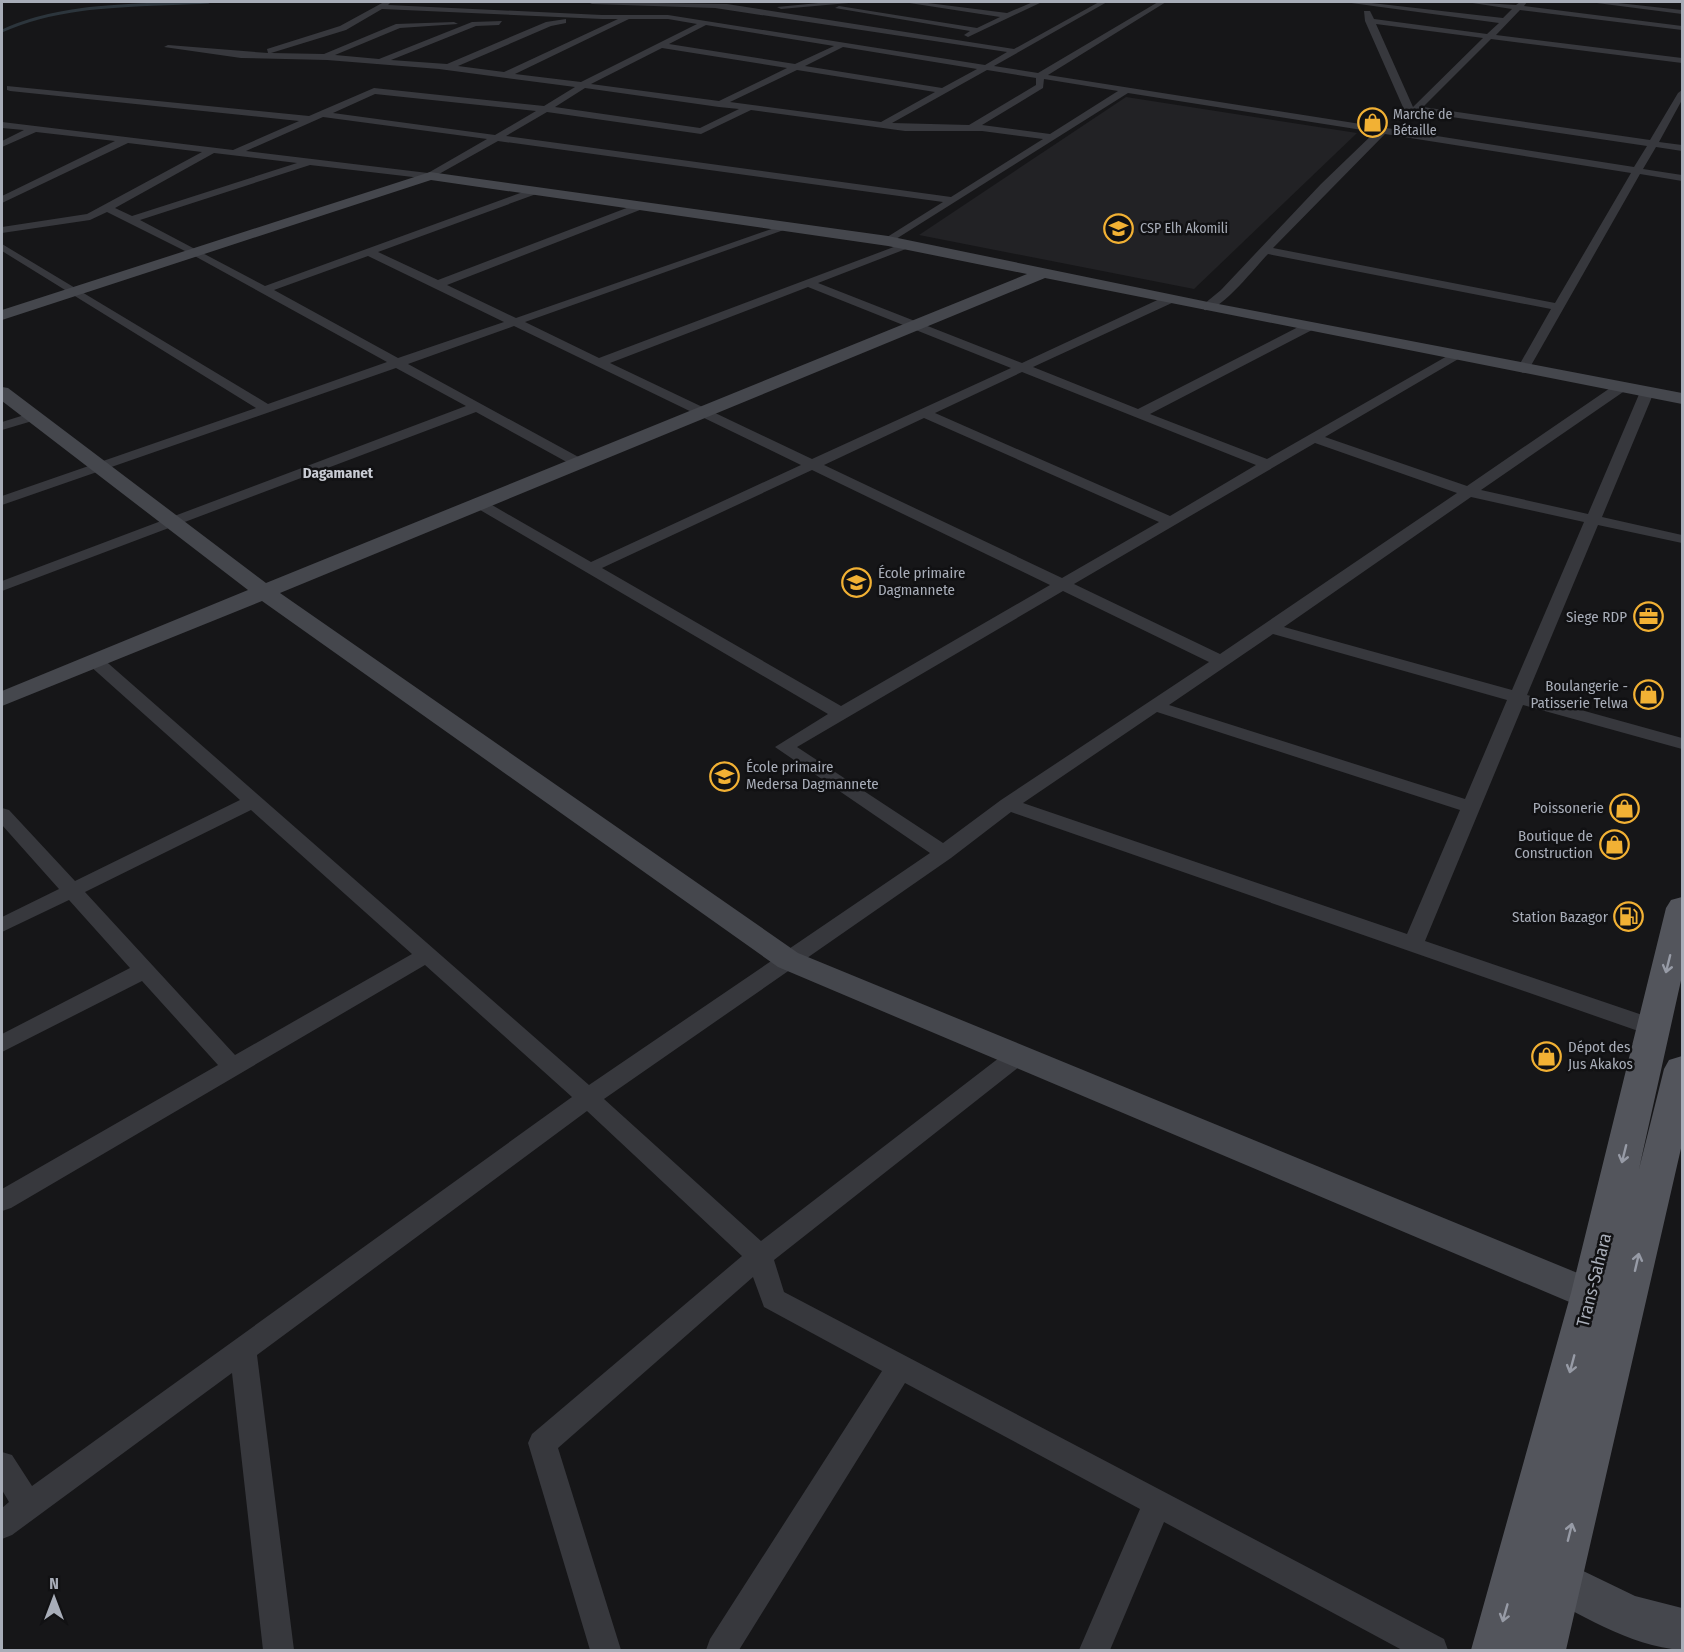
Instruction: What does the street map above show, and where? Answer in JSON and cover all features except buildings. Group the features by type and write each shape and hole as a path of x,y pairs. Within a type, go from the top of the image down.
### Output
{"main road":[{"name":"Trans-Sahara","path":"1495,1650 1519,1562 1608,1302 1672,1079 1652,1027 1683,908"},
{"name":"Trans-Sahara","path":"1542,1650 1558,1579 1608,1302"}],"street":[{"path":"241,55 275,50 360,20 388,2"},
{"path":"592,2 716,6 856,2"},
{"path":"447,67 558,22 581,16 609,2"},
{"path":"907,2 1038,15"},
{"path":"884,124 1104,2"},
{"path":"1040,76 1163,2"},
{"path":"1348,2 1364,2 1504,21"},
{"path":"1364,2 1369,21 1413,112"},
{"path":"1470,2 1521,4 1683,28"},
{"path":"1593,2 1683,12"},
{"path":"834,3 835,8 978,30"},
{"path":"1018,3 1034,3"},
{"path":"925,59 1034,3"},
{"path":"1209,307 1325,186 1413,112 1521,4"},
{"path":"716,6 1014,51"},
{"path":"379,7 581,16 668,17 1683,178"},
{"path":"505,75 630,17"},
{"path":"1060,18 1071,20"},
{"path":"360,20 370,22"},
{"path":"1369,21 1683,61"},
{"path":"380,23 399,26 558,22"},
{"path":"2,315 430,176 583,85 705,23"},
{"path":"378,62 475,24"},
{"path":"323,57 399,26"},
{"path":"660,45 943,91"},
{"path":"719,104 840,46"},
{"path":"168,47 241,55 323,57 447,67 905,128 971,128 1052,137"},
{"path":"971,128 1040,86 1040,76"},
{"path":"10,88 309,120"},
{"path":"888,241 1126,90"},
{"path":"234,153 374,91 546,109 701,131 748,108"},
{"path":"1523,369 1679,105 1683,93"},
{"path":"1413,112 1683,148"},
{"path":"322,114 953,200"},
{"path":"2,125 430,176 888,241 1308,327 1683,398"},
{"path":"2,144 34,129"},
{"path":"2,200 127,140"},
{"path":"2,230 90,217 213,150"},
{"path":"131,220 312,162"},
{"path":"264,290 535,191"},
{"path":"439,284 641,206"},
{"path":"107,208 195,252 579,463"},
{"path":"2,501 788,227"},
{"path":"600,362 907,245"},
{"path":"2,247 267,409"},
{"path":"1266,250 1559,307"},
{"path":"369,252 517,321 1221,662"},
{"path":"2,699 1044,273"},
{"path":"808,283 1268,465"},
{"path":"590,568 1170,299"},
{"path":"1139,414 1308,327"},
{"path":"944,853 784,747 1456,356"},
{"path":"2,1525 588,1098 944,853 1008,804 1271,628 1621,387"},
{"path":"2,392 264,592 788,960 1608,1302"},
{"path":"1413,944 1647,392"},
{"path":"2,586 476,406"},
{"path":"924,413 1171,522"},
{"path":"2,426 33,416"},
{"path":"1314,438 1469,492 1683,539"},
{"path":"480,504 841,714"},
{"path":"1271,628 1683,744"},
{"path":"95,661 588,1098 760,1256 773,1299 1433,1650"},
{"path":"1155,706 1472,807"},
{"path":"2,926 254,801"},
{"path":"1008,804 1652,1027"},
{"path":"2,814 233,1067"},
{"path":"2,1201 426,955"},
{"path":"2,1044 145,970"},
{"path":"605,1650 543,1443 760,1256 1016,1057"},
{"path":"243,1351 279,1650"},
{"path":"721,1650 900,1366"},
{"path":"2,1465 28,1506"},
{"path":"1094,1650 1158,1502"},
{"path":"1519,1562 1558,1579 1619,1613 1650,1625 1683,1629"},
{"path":"1677,1650 1683,1647"}],"shaded area":[{"path":"1126,97 1357,133 1194,289 919,235"}],"waterway":[{"path":"2,31 26,22 77,10 208,2"}],"place":[{"name":"Marche de Bétaille","path":"1372,122"},
{"name":"CSP Elh Akomili","path":"1119,228"},
{"name":"École primaire Dagmannete","path":"857,582"},
{"name":"Siege RDP","path":"1648,617"},
{"name":"Boulangerie - Patisserie Telwa","path":"1649,695"},
{"name":"École primaire Medersa Dagmannete","path":"725,776"},
{"name":"Poissonerie","path":"1625,808"},
{"name":"Boutique de Construction","path":"1614,845"},
{"name":"Station Bazagor","path":"1629,917"},
{"name":"Dépot des Jus Akakos","path":"1547,1056"}],"district":[{"name":"Dagamanet","path":"338,473"}]}
